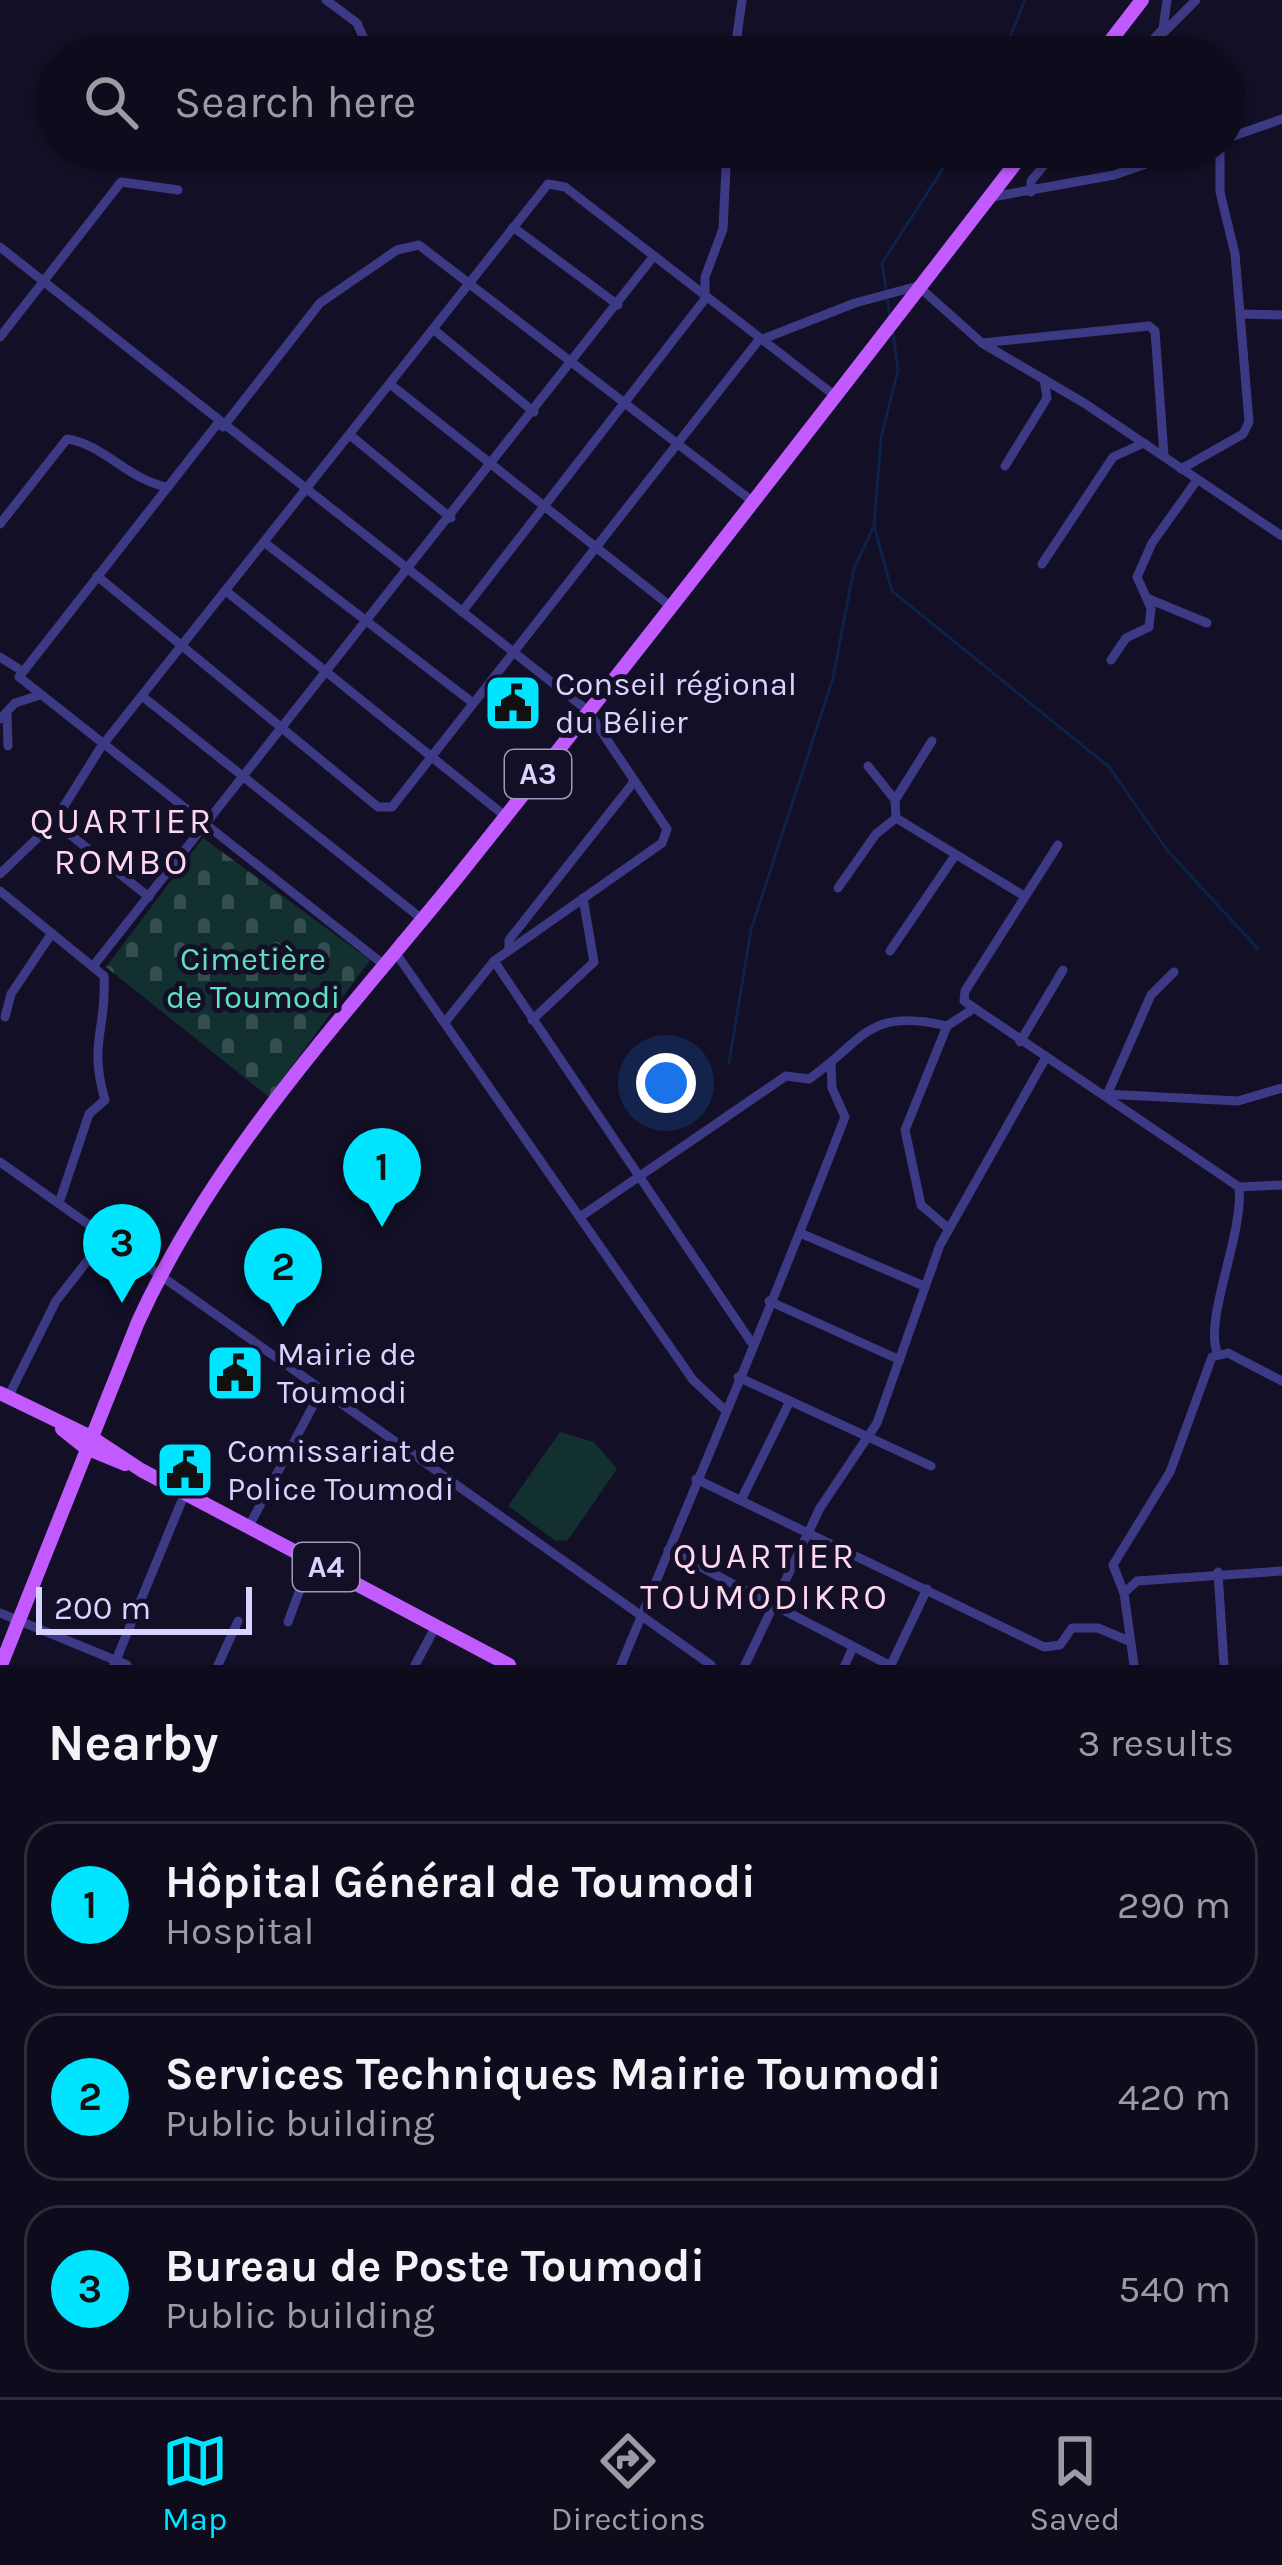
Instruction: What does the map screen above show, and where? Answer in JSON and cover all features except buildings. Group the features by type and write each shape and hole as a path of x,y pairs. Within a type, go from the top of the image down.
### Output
{"main road":[{"path":"1114,35 1142,0"},
{"name":"A3","path":"1,1665 160,1276 247,1139 1012,168"},
{"name":"A4","path":"2,1395 509,1665"}],"street":[{"path":"326,0 359,26 363,36"},
{"path":"737,36 742,0"},
{"path":"1160,34 1167,0"},
{"path":"1160,34 1196,0"},
{"path":"1246,133 1282,119"},
{"path":"462,612 705,299 705,278 723,229 727,168"},
{"path":"1030,192 1031,181 1042,168"},
{"path":"988,198 1134,168"},
{"path":"1181,469 1247,430 1250,390 1235,254 1220,192 1221,168"},
{"path":"0,337 121,182 178,190"},
{"path":"0,874 54,822 101,746 554,182 834,394"},
{"path":"514,227 618,305"},
{"path":"0,247 587,710 667,830 666,839 494,961 446,1021"},
{"path":"383,964 37,696 19,677 97,576 320,303 398,250 422,247 575,360 752,501"},
{"path":"94,965 494,466 653,257"},
{"path":"97,576 378,807 392,806 758,340 833,310 918,286 982,343 1144,442 1282,536"},
{"path":"1241,314 1282,315"},
{"path":"982,343 1149,326 1155,332 1164,457"},
{"path":"433,329 534,412"},
{"path":"1005,466 1047,398 1044,379"},
{"path":"390,384 669,604"},
{"path":"350,435 451,518"},
{"path":"0,524 68,439 82,442 140,481 168,487"},
{"path":"1042,564 1113,457 1144,442"},
{"path":"1111,661 1126,638 1149,627 1148,599 1137,577 1152,543 1197,480"},
{"path":"265,543 473,703"},
{"path":"226,591 505,816"},
{"path":"1148,599 1207,623"},
{"path":"0,657 22,671"},
{"path":"8,746 4,716 15,703 37,696"},
{"path":"142,696 422,919"},
{"path":"896,818 896,800 932,741"},
{"path":"868,766 896,800"},
{"path":"509,950 509,940 633,782"},
{"path":"896,818 1022,895"},
{"path":"838,888 875,834 896,818"},
{"path":"54,822 148,897"},
{"path":"1058,844 1022,895 965,991 964,1001 1239,1187 1282,1185"},
{"path":"890,951 954,856"},
{"path":"0,891 104,976 106,1002 94,1047 105,1100 89,1114 59,1203"},
{"path":"532,1020 594,962 583,898"},
{"path":"4,1017 4,999 52,933"},
{"path":"395,952 693,1381 724,1409"},
{"path":"494,961 752,1342"},
{"path":"1020,1042 1064,970"},
{"path":"1103,1094 1151,995 1174,972"},
{"path":"949,1229 920,1204 905,1130 947,1026 973,1009"},
{"path":"580,1217 786,1076 809,1079 830,1064 847,1041 884,1023 924,1018 947,1026"},
{"path":"745,1665 826,1498 868,1438 949,1229 1045,1059"},
{"path":"621,1665 845,1117 832,1088 830,1064"},
{"path":"1103,1094 1238,1101 1282,1088"},
{"path":"0,1162 711,1665"},
{"path":"1134,1665 1124,1593 1113,1570 1115,1558 1168,1476 1196,1392 1216,1352 1213,1334 1234,1250 1239,1187"},
{"path":"800,1233 924,1286"},
{"path":"2,1395 56,1301 106,1238"},
{"path":"769,1301 900,1360"},
{"path":"1216,1352 1282,1382"},
{"path":"738,1377 931,1466"},
{"path":"248,1526 321,1391"},
{"path":"741,1500 790,1401"},
{"path":"696,1479 1044,1647 1060,1645 1072,1628 1098,1628 1129,1641"},
{"path":"0,1613 119,1664 185,1493"},
{"path":"668,1550 890,1665 927,1589"},
{"path":"288,1622 312,1559"},
{"path":"1124,1593 1137,1581 1282,1571"},
{"path":"1218,1572 1224,1665"},
{"path":"218,1665 238,1621"},
{"path":"415,1665 436,1626"},
{"path":"845,1665 853,1647"}],"green space":[{"name":"Cimetière de Toumodi","path":"203,838 370,960 269,1097 106,967"},
{"path":"560,1432 594,1442 617,1469 568,1540 556,1541 508,1506"}],"waterway":[{"path":"1010,36 1025,0"},
{"path":"886,288 882,263 943,168"},
{"path":"887,298 890,318"},
{"path":"893,333 898,370 881,438 874,526 892,591 1109,767 1167,850 1258,949"},
{"path":"729,1063 751,930 833,678 854,568 873,528"}],"place":[{"name":"Conseil régional du Bélier","path":"513,703"},
{"name":"Hôpital Général de Toumodi","path":"382,1227"},
{"name":"Bureau de Poste Toumodi","path":"122,1303"},
{"name":"Services Techniques Mairie Toumodi","path":"283,1327"},
{"name":"Mairie de Toumodi","path":"235,1373"},
{"name":"Comissariat de Police Toumodi","path":"185,1470"}],"district":[{"name":"QUARTIER ROMBO","path":"122,842"},
{"name":"QUARTIER TOUMODIKRO","path":"765,1576"}]}
